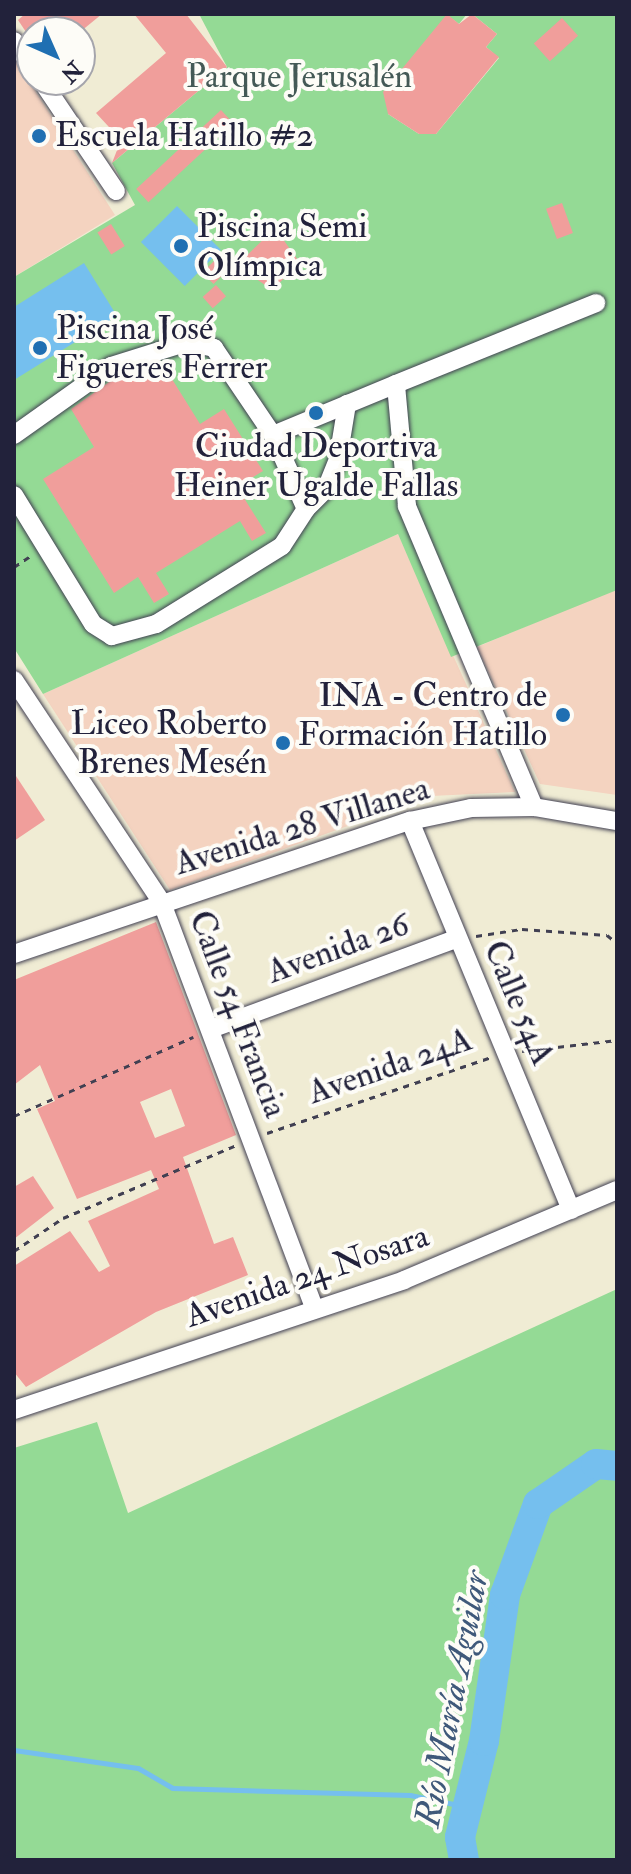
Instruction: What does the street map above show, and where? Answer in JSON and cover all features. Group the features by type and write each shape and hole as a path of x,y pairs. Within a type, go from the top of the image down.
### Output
{"street":[{"path":"52,96 116,191"},
{"path":"273,435 596,303"},
{"path":"14,435 111,366 188,342 214,348 231,365 273,435 306,509"},
{"path":"396,384 407,506 534,807"},
{"path":"14,495 93,624 112,636 156,624 282,546 306,509 326,489 338,459 347,404"},
{"name":"Calle 54 Francia","path":"14,680 162,903 315,1309"},
{"name":"Avenida 28 Villanea","path":"14,954 410,821 471,808 534,807 617,821"},
{"name":"Calle 54A","path":"410,821 456,939 571,1210"},
{"name":"Avenida 26","path":"211,1029 456,939"},
{"name":"Avenida 24 Nosara","path":"14,1410 315,1309 617,1190"}],"path":[{"name":"Avenida 26","path":"456,939 522,929 607,935 617,943"},
{"path":"14,1116 211,1029"},
{"name":"Avenida 24A","path":"14,1251 63,1218 251,1139 506,1052 617,1040"}],"shaded area":[{"name":"Escuela Hatillo #2","path":"14,58 16,96 38,96 115,215 14,277"},
{"name":"Liceo Roberto Brenes Mesén","path":"398,534 515,792 431,796 170,890 43,694"},
{"name":"INA - Centro de Formación Hatillo","path":"617,588 617,795 540,784 477,647"}],"green space":[{"name":"Ciudad Deportiva Heiner Ugalde Fallas","path":"199,14 467,14 459,24 447,15 388,114 419,134 436,134 499,58 486,47 497,34 472,14 617,14 617,590 451,657 398,534 43,694 14,648 14,277 135,205 112,163 227,67"},
{"path":"617,1289 617,1860 14,1860 14,1448 97,1422 128,1513"}],"water":[{"name":"Piscina Semi Olímpica","path":"177,206 221,250 185,286 141,242"},
{"name":"Piscina José Figueres Ferrer","path":"84,263 117,316 14,380 14,307"}],"building":[{"path":"102,14 96,19 96,16 23,16"},
{"path":"134,14 186,14 227,67 112,163 121,140 96,113 166,53"},
{"path":"447,14 459,24 472,14 497,34 486,47 499,57 436,134 419,134 388,114 383,92"},
{"path":"562,18 578,36 550,61 534,43"},
{"path":"221,110 233,123 148,202 136,189"},
{"path":"562,203 573,233 557,239 546,209"},
{"path":"111,224 125,246 111,255 97,232"},
{"path":"275,228 300,263 272,290 237,265"},
{"path":"215,260 226,271 214,284 202,273"},
{"path":"216,285 226,296 213,308 203,297"},
{"path":"162,363 200,424 224,409 263,471 237,487 266,533 252,541 240,521 156,573 169,594 154,603 138,577 114,593 43,479 94,447 71,409 116,377"},
{"path":"14,773 45,820 14,841"},
{"path":"156,922 236,1135 183,1157 214,1244 233,1237 248,1275 156,1312 26,1387 14,1372 14,1266 70,1231 99,1272 110,1266 88,1221 159,1189 151,1170 77,1199 37,1109 55,1101 40,1065 14,1085 14,980","holes":["171,1089 185,1126 155,1138 140,1102"]},
{"path":"33,1176 54,1208 14,1239 14,1187"}],"waterway":[{"name":"Río María Aguilar","path":"464,1860 460,1837 484,1741 505,1595 538,1504 596,1464 617,1466"},
{"path":"14,1750 138,1768 172,1788 410,1795 468,1807"}],"place":[{"name":"Escuela Hatillo #2","path":"39,136"},
{"name":"Piscina Semi Olímpica","path":"181,246"},
{"name":"Piscina José Figueres Ferrer","path":"40,348"},
{"name":"Ciudad Deportiva Heiner Ugalde Fallas","path":"316,413"},
{"name":"INA - Centro de Formación Hatillo","path":"563,715"},
{"name":"Liceo Roberto Brenes Mesén","path":"283,743"}],"park label":[{"name":"Parque Jerusalén","path":"299,77"}]}
